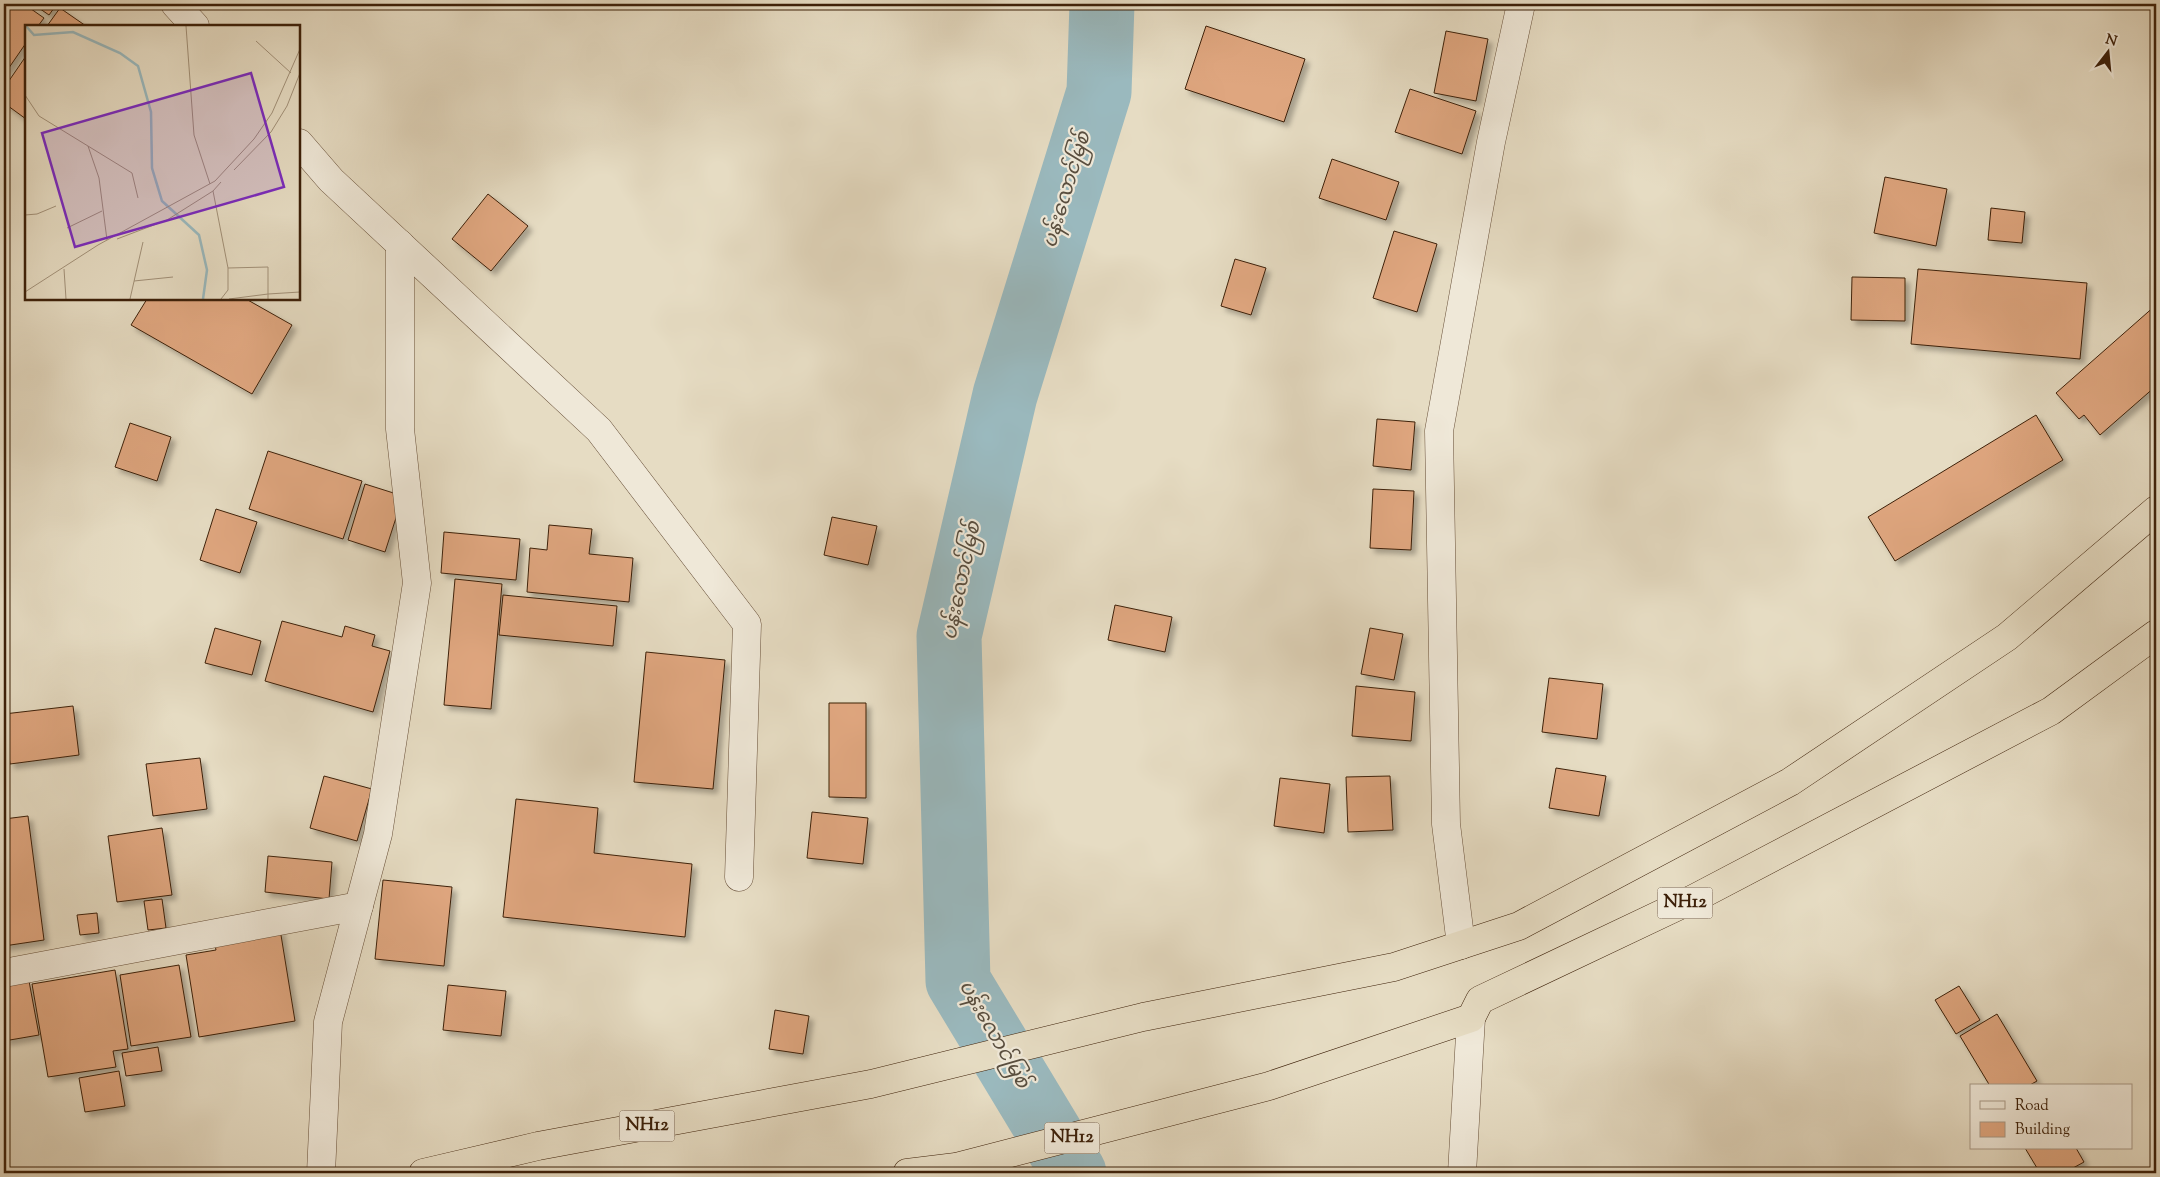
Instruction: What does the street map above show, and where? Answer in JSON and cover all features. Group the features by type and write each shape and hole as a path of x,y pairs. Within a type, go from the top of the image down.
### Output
{"highway":[{"name":"NH12","path":"423,1173 538,1146 872,1084 1134,1020 1394,967 1520,926 1790,782 2006,636 2156,510"},
{"name":"NH12","path":"907,1173 956,1167 1269,1086 1471,1018 1480,1000 1696,898 2051,711 2156,634"}],"street":[{"path":"175,4 194,25"},
{"path":"1461,945 1446,824 1439,430 1491,142 1521,4"},
{"path":"300,144 331,180 599,430 747,624 739,877"},
{"path":"321,1173 328,1022 378,834 417,583 400,429 400,244"},
{"path":"4,973 359,906"},
{"path":"1462,1173 1471,1018"}],"building":[{"path":"4,4 24,4 44,18 39,25 25,25 25,44 4,75"},
{"path":"33,4 57,4 49,15"},
{"path":"60,8 85,25 48,25"},
{"path":"1206,26 1305,59 1284,122 1185,89"},
{"path":"1446,31 1488,39 1476,101 1434,93"},
{"path":"25,57 25,118 4,103 4,88"},
{"path":"1410,89 1476,111 1462,154 1395,132"},
{"path":"1332,159 1399,182 1386,220 1319,198"},
{"path":"1885,177 1947,189 1936,246 1874,233"},
{"path":"488,194 528,226 491,271 452,239"},
{"path":"1991,208 2025,212 2022,243 1988,240"},
{"path":"1394,231 1437,244 1417,312 1373,298"},
{"path":"1235,259 1266,268 1251,315 1221,306"},
{"path":"1918,269 2087,283 2080,359 1911,344"},
{"path":"1852,277 1905,278 1905,321 1851,320"},
{"path":"146,300 248,300 292,325 252,394 131,325"},
{"path":"2156,305 2156,386 2100,435 2084,415 2079,419 2056,393"},
{"path":"2036,415 2063,460 1895,561 1868,517"},
{"path":"1377,419 1415,422 1411,470 1373,466"},
{"path":"130,423 171,437 157,481 115,467"},
{"path":"268,451 362,481 343,539 249,509"},
{"path":"365,484 403,496 385,552 348,540"},
{"path":"1373,489 1414,491 1411,550 1370,548"},
{"path":"216,509 257,522 240,573 200,560"},
{"path":"832,517 877,526 868,565 824,555"},
{"path":"549,525 592,529 589,554 633,558 629,602 527,592 530,548 547,550"},
{"path":"444,532 520,539 516,580 441,573"},
{"path":"455,579 502,584 491,709 444,705"},
{"path":"503,595 617,606 613,646 499,635"},
{"path":"1115,605 1172,617 1165,652 1108,640"},
{"path":"282,621 342,637 345,626 375,635 372,646 390,651 373,712 265,681"},
{"path":"215,628 261,641 252,675 205,663"},
{"path":"1370,628 1403,634 1394,680 1361,674"},
{"path":"646,652 725,660 713,789 634,782"},
{"path":"1549,678 1603,684 1597,739 1542,732"},
{"path":"1356,686 1415,692 1411,741 1352,736"},
{"path":"829,703 866,703 866,798 829,797"},
{"path":"73,706 79,755 10,764 4,714"},
{"path":"200,758 207,809 153,816 146,764"},
{"path":"1556,768 1606,776 1599,816 1549,808"},
{"path":"324,776 372,789 357,841 310,828"},
{"path":"1390,776 1393,830 1348,832 1346,777"},
{"path":"1280,778 1330,784 1324,833 1274,826"},
{"path":"516,799 598,808 594,853 692,864 685,937 503,917"},
{"path":"812,812 868,818 863,864 807,858"},
{"path":"28,816 44,940 4,946 4,819"},
{"path":"162,828 172,895 117,902 108,836"},
{"path":"268,856 332,862 329,899 265,892"},
{"path":"383,880 452,887 444,966 375,959"},
{"path":"162,899 166,928 148,930 144,901"},
{"path":"97,913 99,933 80,935 77,915"},
{"path":"280,929 295,1021 199,1037 186,955 216,950 214,940"},
{"path":"179,965 191,1037 131,1046 120,975"},
{"path":"115,970 128,1049 113,1051 116,1067 48,1077 32,984"},
{"path":"29,981 39,1035 4,1041 4,985"},
{"path":"448,985 506,991 501,1036 443,1030"},
{"path":"1959,986 1980,1020 1956,1034 1935,1000"},
{"path":"775,1010 809,1016 803,1054 769,1049"},
{"path":"1997,1014 2037,1081 2032,1084 1989,1084 1960,1036"},
{"path":"158,1047 162,1071 126,1076 122,1053"},
{"path":"119,1071 125,1106 85,1112 79,1078"},
{"path":"2026,1150 2077,1150 2084,1162 2064,1173 2040,1173"}],"waterway":[{"name":"ပန်းလောင်မြစ်","path":"1074,1173 958,981 949,636 1005,395 1099,92 1102,4"}]}
